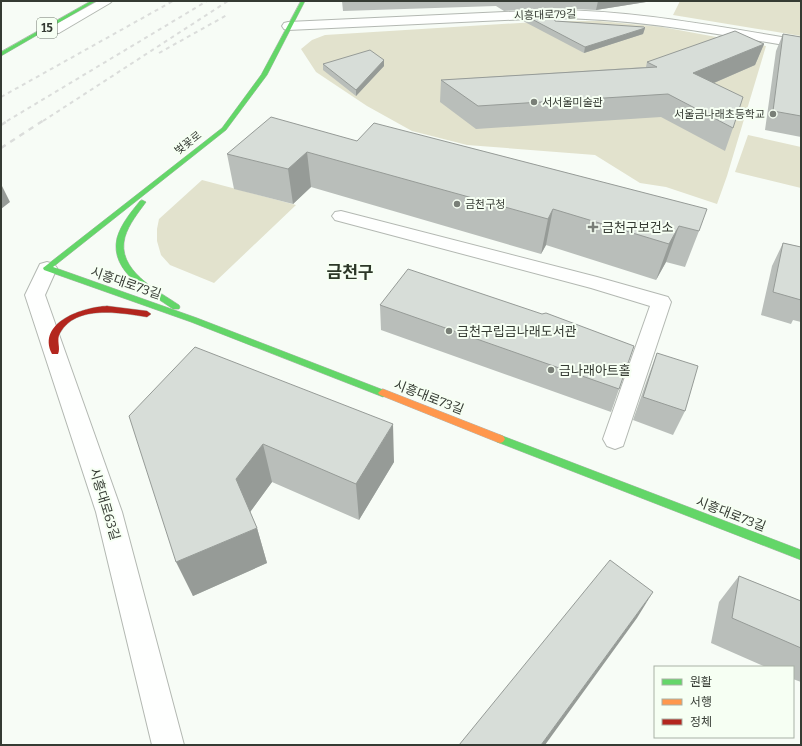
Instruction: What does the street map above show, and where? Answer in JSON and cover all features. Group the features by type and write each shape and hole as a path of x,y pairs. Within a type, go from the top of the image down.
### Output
{"main road":[{"name":"15","path":"1,54 94,1"},
{"name":"벚꽃로","path":"47,268 224,129 235,116 276,54 288,26 303,1"},
{"path":"159,180 128,219 118,243 120,254 125,266 132,274 194,320"},
{"name":"시흥대로73길","path":"47,268 194,320 801,555"},
{"path":"55,352 54,337 65,322 93,310 100,309 194,320"}],"street":[{"path":"56,30 106,1"},
{"name":"시흥대로79길","path":"288,26 550,14 587,14 665,22 801,44"},
{"path":"341,216 597,283 660,302 615,439"},
{"name":"시흥대로63길","path":"47,268 35,295 109,512 168,745"}],"green space":[{"path":"680,1 801,1 801,36 673,15"},
{"path":"552,21 600,21 662,27 766,46 727,176 717,204 666,187 640,183 595,155 467,145 412,131 367,106 316,72 301,49 312,40 325,35"},
{"path":"748,135 801,147 801,188 735,172"},
{"path":"202,180 296,205 214,283 170,265 161,255 157,241 159,219"}],"building":[{"path":"554,14 555,21 645,28 585,47 524,15"},
{"path":"735,31 764,44 693,73 743,97 733,128 668,94 478,106 441,80 657,67 647,62"},
{"path":"783,34 801,37 801,116 773,111"},
{"path":"370,50 384,60 356,90 323,64"},
{"path":"271,117 357,141 374,123 707,209 699,231 679,226 669,244 553,209 548,219 307,152 288,169 227,154"},
{"path":"783,243 801,247 801,300 773,292"},
{"path":"408,269 542,314 546,313 634,346 619,389 380,305"},
{"path":"195,347 393,424 356,484 263,444 236,479 257,528 176,562 129,416"},
{"path":"657,353 698,366 685,411 643,397"},
{"path":"610,560 653,592 541,745 459,745"},
{"path":"739,576 801,601 801,648 732,618"}],"railway":[{"path":"1,97 173,1"},
{"path":"7,121 207,1"},
{"path":"43,121 228,1"},
{"path":"159,53 227,15"},
{"path":"1,125 9,120"},
{"path":"1,148 44,120"}],"traffic: fast":[{"path":"1,54 94,1"},
{"path":"47,268 224,129 245,103 264,75 303,1"},
{"path":"142,202 128,221 121,237 120,251 124,263 132,274 144,285 176,307"},
{"path":"47,268 194,320 383,393"},
{"path":"500,439 801,555"}],"traffic: slow":[{"path":"383,393 500,439"}],"traffic: jam":[{"path":"55,352 54,337 57,330 62,324 76,316 100,309 122,310 147,314"}],"place":[{"name":"서서울미술관","path":"534,102"},
{"name":"서울금나래초등학교","path":"773,114"},
{"name":"금천구청","path":"457,204"},
{"name":"금천구보건소","path":"593,227"},
{"name":"금천구립금나래도서관","path":"449,331"},
{"name":"금나래아트홀","path":"551,370"}],"district":[{"name":"금천구","path":"350,272"}]}
